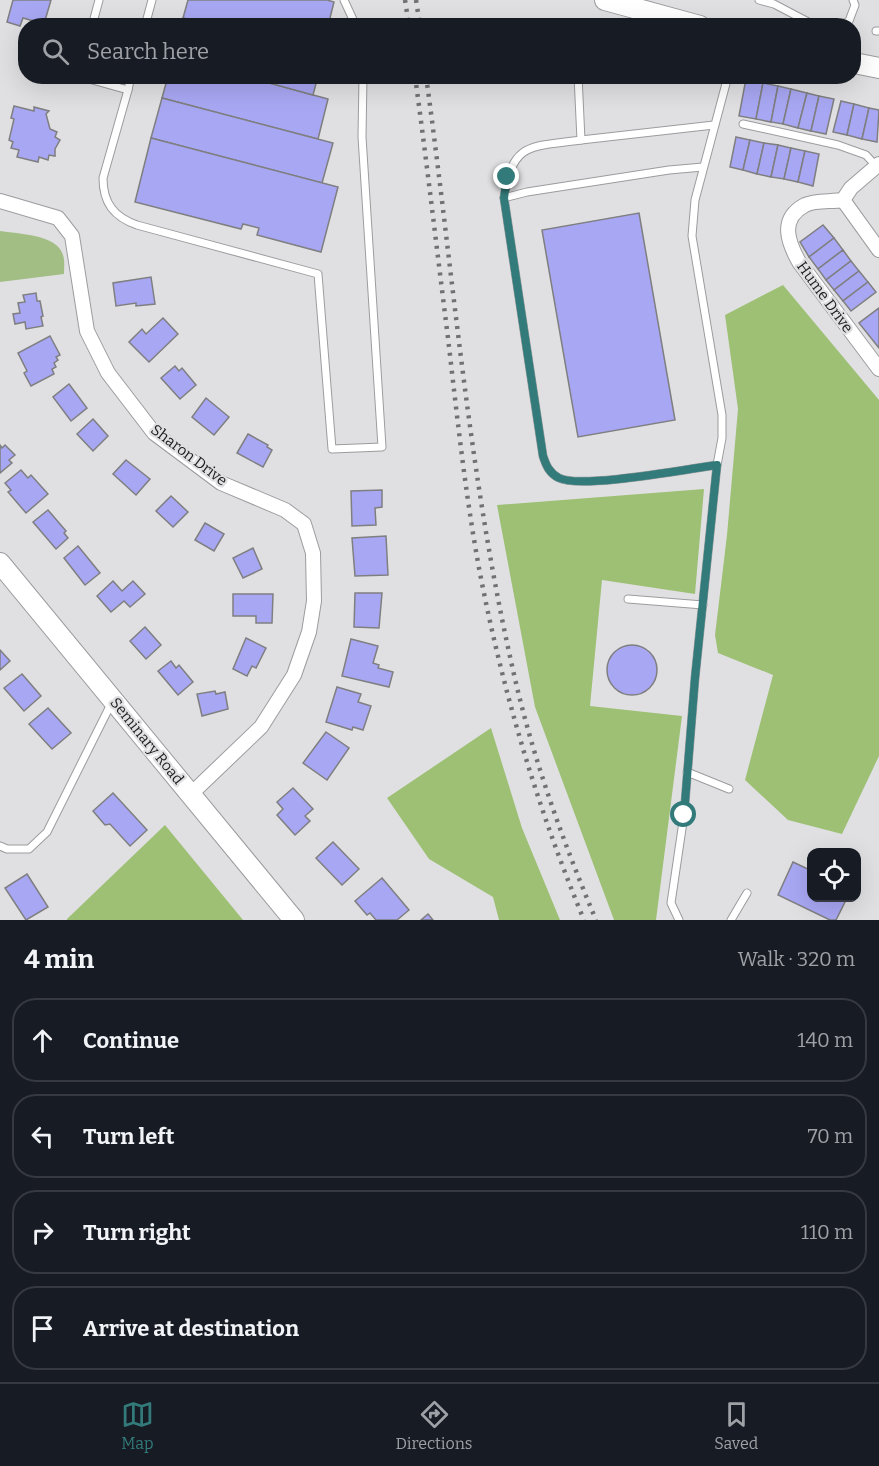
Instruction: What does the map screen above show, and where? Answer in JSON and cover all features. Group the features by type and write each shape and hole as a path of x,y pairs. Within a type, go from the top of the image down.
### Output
{"main road":[{"path":"605,0 671,18"},
{"path":"861,64 879,68"},
{"name":"Seminary Road","path":"0,563 294,920"}],"street":[{"path":"877,165 851,188 843,200 879,250"},
{"name":"Hume Drive","path":"843,200 806,205 794,215 787,231 789,244 799,262 879,369"},
{"name":"Sharon Drive","path":"0,201 58,218 72,236 87,331 108,373 154,433 221,483 285,510 304,524 313,553 314,601 309,632 294,675 261,727 191,794"}],"lane":[{"path":"94,18 99,0"},
{"path":"147,18 152,0"},
{"path":"344,0 352,18"},
{"path":"759,0 774,4 801,18"},
{"path":"850,18 855,5 853,0"},
{"path":"107,84 128,90"},
{"path":"129,84 103,178 103,191 107,203 114,213 125,221 318,274 332,449 382,447 362,137 363,84"},
{"path":"578,84 581,140"},
{"path":"679,920 671,903 684,815 702,605 722,438 722,415 692,236 692,218 726,84"},
{"path":"743,124 838,145 866,155 877,165"},
{"path":"714,125 581,140 525,150 513,161 507,177 504,198 543,456 548,469 558,478 573,482 717,465"},
{"path":"504,198 527,192 669,170 703,167"},
{"path":"628,599 702,605"},
{"path":"0,846 7,849 29,849 47,832 113,700"},
{"path":"687,772 729,789"},
{"path":"731,920 747,893"}],"green space":[{"path":"0,231 36,236 53,243 63,255 64,274 0,282"},
{"path":"783,285 879,400 879,756 842,834 788,820 745,780 773,675 718,653 715,635 727,535 738,409 725,315"},
{"path":"704,489 695,594 602,580 590,706 682,716 656,920 614,920 535,707 497,505"},
{"path":"491,728 522,828 560,920 499,920 493,897 429,859 387,798"},
{"path":"165,825 243,920 67,920 67,919"}],"building":[{"path":"13,0 51,0 46,18 18,18 18,25 7,22"},
{"path":"188,0 327,0 334,2 330,18 183,18"},
{"path":"166,84 273,84 328,99 318,139 162,98"},
{"path":"273,84 316,84 313,95"},
{"path":"745,84 763,84 756,119 739,116"},
{"path":"763,84 778,86 771,122 756,119"},
{"path":"778,86 791,89 783,124 771,122"},
{"path":"791,89 807,93 798,128 783,124"},
{"path":"807,93 819,96 811,131 798,128"},
{"path":"819,96 834,99 826,134 811,131"},
{"path":"162,98 333,143 322,183 151,138"},
{"path":"841,101 854,104 847,135 833,132"},
{"path":"854,104 869,108 862,139 847,135"},
{"path":"14,106 34,111 34,107 49,111 46,114 50,129 57,132 55,137 60,140 55,149 55,156 49,155 48,160 39,157 38,162 17,157 19,150 11,148 13,142 9,140 14,119 11,118"},
{"path":"869,108 879,110 877,142 862,139"},
{"path":"736,137 750,140 743,170 730,167"},
{"path":"151,138 338,187 321,252 257,235 259,228 243,224 241,229 135,202"},
{"path":"750,140 764,143 757,174 743,170"},
{"path":"764,143 778,145 771,177 757,174"},
{"path":"778,145 791,148 784,179 771,177"},
{"path":"791,148 805,151 798,182 784,179"},
{"path":"805,151 819,154 813,186 798,182"},
{"path":"639,213 675,420 578,437 542,230"},
{"path":"823,225 834,238 809,257 800,242"},
{"path":"834,238 843,250 818,269 809,257"},
{"path":"843,250 851,261 826,280 818,269"},
{"path":"851,261 859,271 834,290 826,280"},
{"path":"859,271 868,282 843,301 834,290"},
{"path":"151,277 155,304 136,306 136,303 116,306 113,283"},
{"path":"868,282 876,292 851,311 843,301"},
{"path":"36,293 37,301 40,301 43,326 26,329 25,322 15,324 13,314 20,313 18,303 25,302 23,295"},
{"path":"879,308 879,348 859,323"},
{"path":"163,318 178,334 149,362 129,342 142,329 146,334"},
{"path":"50,336 60,355 56,357 58,360 54,363 56,367 52,369 54,374 31,386 18,353"},
{"path":"175,366 179,371 182,368 196,385 180,399 161,378"},
{"path":"69,384 87,408 71,421 53,397"},
{"path":"206,398 229,417 214,435 192,417"},
{"path":"93,419 108,436 93,451 77,434"},
{"path":"248,434 268,445 267,447 272,450 263,467 237,453"},
{"path":"0,445 2,448 5,445 15,455 9,460 12,463 0,473"},
{"path":"126,460 150,479 136,495 113,474"},
{"path":"21,470 28,478 31,475 48,494 26,513 8,492 11,490 5,483"},
{"path":"382,490 382,507 375,508 376,525 352,526 351,491"},
{"path":"171,496 188,512 173,527 156,511"},
{"path":"48,510 66,531 64,533 68,538 56,549 33,522"},
{"path":"205,523 224,534 214,551 195,540"},
{"path":"386,536 388,575 355,576 352,538"},
{"path":"78,546 100,573 85,585 64,558"},
{"path":"253,548 262,569 243,578 233,558"},
{"path":"113,581 122,591 133,581 145,594 130,607 124,601 111,612 97,596"},
{"path":"355,593 382,593 379,628 354,627"},
{"path":"233,594 273,594 272,623 256,623 256,616 233,616"},
{"path":"145,627 161,645 146,659 130,641"},
{"path":"246,638 266,648 256,668 252,666 247,676 233,669"},
{"path":"351,639 378,646 373,663 379,665 378,668 393,672 389,687 342,676"},
{"path":"627,645 637,645 650,652 657,665 657,675 650,688 637,695 627,695 618,691 611,684 607,675 607,665 611,656 618,649"},
{"path":"0,650 10,661 0,670"},
{"path":"171,661 176,668 179,665 193,682 178,695 158,671"},
{"path":"22,674 41,696 24,711 4,688"},
{"path":"337,687 361,694 358,702 371,706 363,730 353,727 352,730 326,722"},
{"path":"215,691 216,694 225,692 228,709 202,716 197,694"},
{"path":"48,708 71,733 52,749 29,724"},
{"path":"326,732 349,748 327,780 303,763"},
{"path":"293,788 313,809 305,816 310,821 295,835 277,815 283,809 277,802"},
{"path":"113,793 147,830 130,846 110,824 105,825 93,811"},
{"path":"333,842 359,869 342,885 316,858"},
{"path":"793,862 807,869 807,902 845,902 836,920 830,920 778,895"},
{"path":"27,874 48,907 26,920 5,888"},
{"path":"382,878 409,910 397,920 376,920 370,913 367,915 355,901"},
{"path":"428,914 433,920 421,920"}],"railway":[{"path":"405,0 408,18"},
{"path":"416,0 419,18"},
{"path":"416,84 462,453 488,613 522,747 551,834 584,920"},
{"path":"427,84 462,370 496,589 527,727 559,825 596,920"}],"route":[{"path":"507,177 504,198 543,456 548,469 558,478 573,482 717,465 695,678 684,815"}]}
